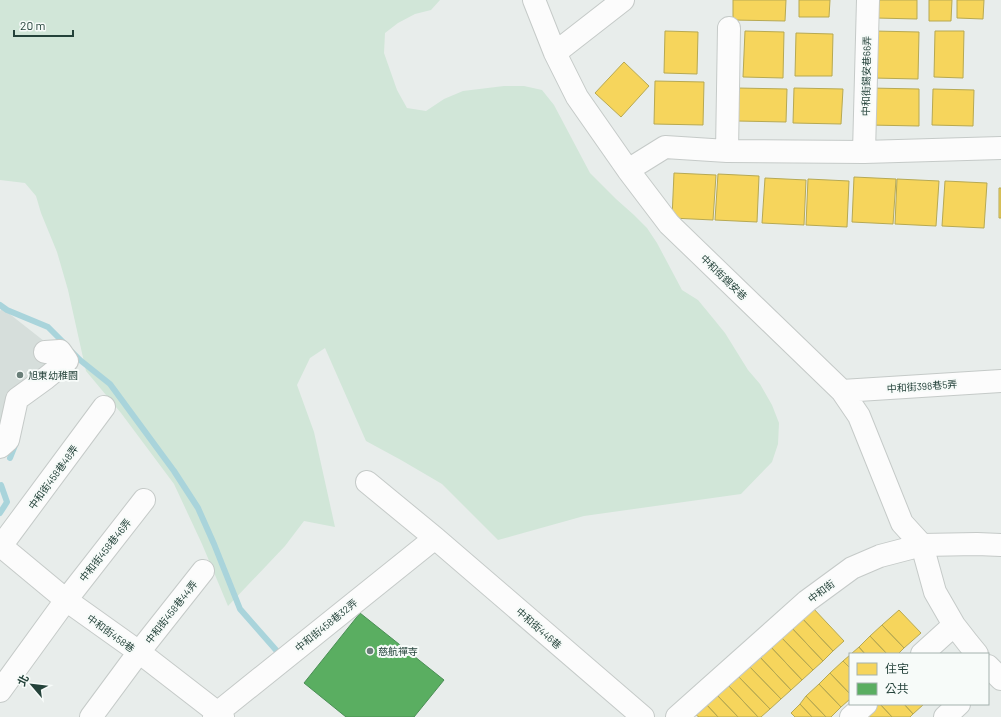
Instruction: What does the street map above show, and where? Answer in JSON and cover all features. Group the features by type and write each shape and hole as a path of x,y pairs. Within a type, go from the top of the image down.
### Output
{"street":[{"name":"中和街錫安巷","path":"534,0 555,52 577,97 628,170 669,224 842,391 859,416 902,524 922,545"},
{"path":"555,52 623,0"},
{"name":"中和街錫安巷66弄","path":"864,152 868,0"},
{"path":"727,151 729,28"},
{"path":"628,170 665,147 727,151 864,152 1001,148"},
{"path":"0,447 8,440 17,399 67,361 60,351 45,352"},
{"name":"中和街398巷5弄","path":"842,391 1001,381"},
{"name":"中和街458巷48弄","path":"1,544 104,407"},
{"name":"中和街446巷","path":"367,482 435,538 643,717"},
{"name":"中和街458巷46弄","path":"0,691 66,600 144,500"},
{"name":"中和街458巷32弄","path":"218,716 435,538"},
{"name":"中和街458巷","path":"1,544 66,600 138,652 218,716"},
{"path":"922,545 935,592 954,625 976,653"},
{"name":"中和街","path":"677,717 808,601 852,568 880,556 922,545 1001,545"},
{"name":"中和街458巷44弄","path":"91,717 138,652 203,571"},
{"path":"923,653 954,625"},
{"path":"851,717 865,705"},
{"path":"945,717 958,705"}],"shaded area":[{"name":"旭東幼稚園","path":"2,308 63,356 16,394 0,443 0,311"}],"green space":[{"path":"0,0 440,0 431,10 415,14 398,23 385,33 384,53 397,90 407,108 426,111 444,99 463,91 504,86 524,86 542,90 554,105 590,173 647,228 657,243 682,290 698,300 725,333 748,370 760,384 772,405 779,423 778,444 772,462 741,494 584,516 498,540 442,484 366,441 325,348 310,358 297,385 314,432 335,527 304,521 285,546 228,606 202,544 174,484 121,413 86,371 68,290 57,252 41,213 36,196 25,183 0,180"}],"building: 住宅":[{"path":"733,0 786,0 785,21 733,20"},
{"path":"799,0 830,0 829,17 799,17"},
{"path":"877,0 917,0 917,19 876,18"},
{"path":"929,0 952,0 951,21 929,21"},
{"path":"957,0 984,0 983,19 957,18"},
{"path":"665,31 698,32 697,74 664,73"},
{"path":"745,31 784,32 783,78 743,77"},
{"path":"874,31 919,32 918,79 873,78"},
{"path":"935,31 964,31 963,78 934,77"},
{"path":"796,33 833,34 832,76 795,76"},
{"path":"624,62 649,86 621,117 595,93"},
{"path":"655,81 704,82 703,125 654,124"},
{"path":"737,88 787,89 786,122 737,121"},
{"path":"794,88 843,89 841,124 793,123"},
{"path":"870,88 919,89 919,126 869,125"},
{"path":"933,89 974,90 973,126 932,125"},
{"path":"674,173 716,175 713,220 672,218"},
{"path":"718,174 759,176 757,222 715,220"},
{"path":"854,177 896,179 893,224 852,222"},
{"path":"765,178 806,180 804,225 762,223"},
{"path":"808,179 849,181 847,227 806,225"},
{"path":"897,179 939,181 936,226 895,224"},
{"path":"945,181 987,183 984,228 942,226"},
{"path":"999,188 1001,188 1001,218 999,218"},
{"path":"812,607 844,641 833,651 801,617"},
{"path":"899,610 921,633 904,648 882,625"},
{"path":"801,617 833,651 823,661 791,627"},
{"path":"882,625 904,648 899,653 886,653 870,636"},
{"path":"791,627 823,661 813,670 780,636"},
{"path":"780,636 813,670 802,680 770,646"},
{"path":"870,636 886,653 864,653 859,647"},
{"path":"770,646 802,680 791,690 759,656"},
{"path":"859,647 864,653 852,653"},
{"path":"759,656 791,690 781,699 749,666"},
{"path":"849,656 849,667 843,661"},
{"path":"843,661 849,667 849,693 830,673"},
{"path":"749,666 781,699 770,709 738,676"},
{"path":"830,673 849,693 849,700 841,707 819,684"},
{"path":"738,676 770,709 761,717 758,717 728,685"},
{"path":"819,684 841,707 831,717 826,717 806,696"},
{"path":"728,685 758,717 738,717 717,695"},
{"path":"717,695 738,717 718,717 707,705"},
{"path":"806,696 826,717 812,717 800,704"},
{"path":"800,704 812,717 795,717 791,713"},
{"path":"707,705 718,717 699,717 696,715"},
{"path":"877,705 881,705 892,717 868,717 866,715"},
{"path":"881,705 905,705 913,714 910,717 892,717"},
{"path":"905,705 923,705 913,714"}],"building: 公共":[{"path":"360,613 444,680 414,717 346,717 304,683"}],"waterway":[{"path":"0,305 7,310 48,327 66,345"},
{"path":"72,352 110,384 174,471 198,508 240,609 276,650"},
{"path":"10,458 16,443"},
{"path":"0,513 7,502 1,485"}],"place":[{"name":"旭東幼稚園","path":"20,375"},
{"name":"慈航禪寺","path":"370,651"}]}
